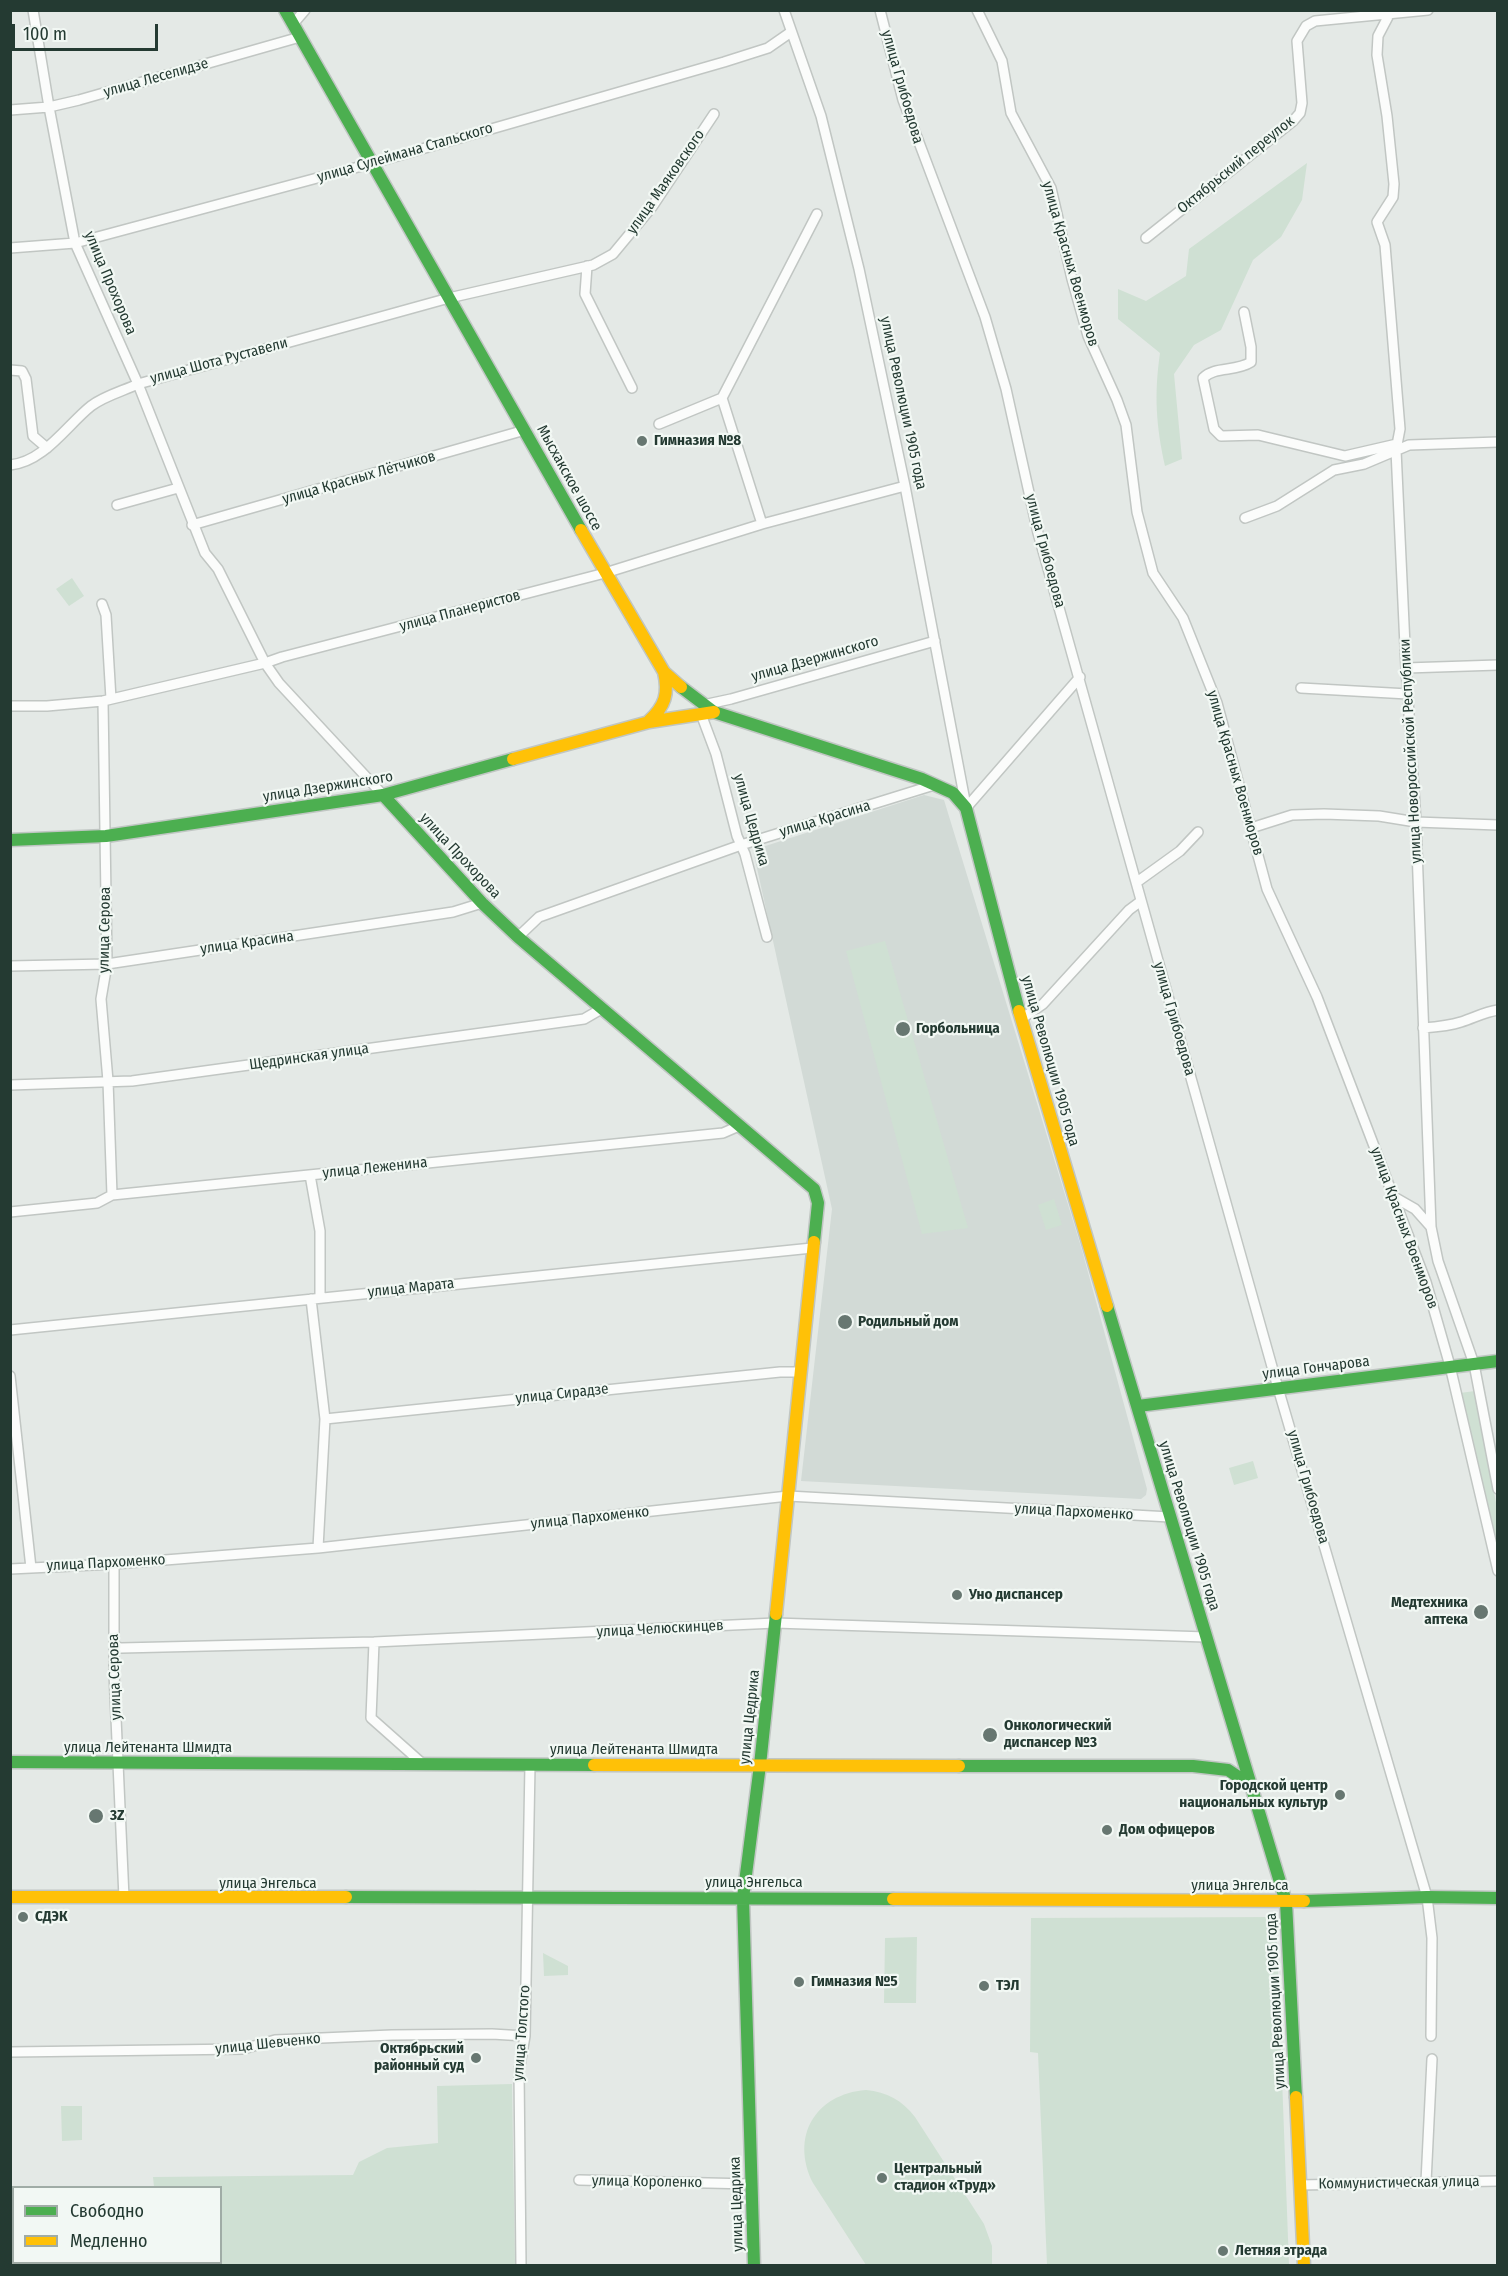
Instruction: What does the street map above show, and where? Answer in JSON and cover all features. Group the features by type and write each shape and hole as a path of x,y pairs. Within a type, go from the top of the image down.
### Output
{"street":[{"name":"улица Прохорова","path":"33,10 75,243 138,384 192,525 205,553 218,568 265,663 279,683 482,903 518,937 803,1178"},
{"name":"Мысхакское шоссе","path":"285,10 605,573 664,672 702,709"},
{"path":"293,24 305,10"},
{"name":"улица Революции 1905 года","path":"784,10 821,116 840,186 905,486 965,806 1021,1019 1286,1902 1304,2265"},
{"name":"улица Грибоедова","path":"880,10 903,100 985,317 1006,389 1038,533 1278,1388 1427,1897 1432,1938 1431,2036"},
{"name":"улица Красных Военморов","path":"977,10 1002,61 1011,113 1052,188 1072,279 1088,336 1126,425 1137,512 1153,573 1183,618 1217,703 1267,889 1317,997 1394,1197 1426,1282 1450,1366"},
{"name":"Октябрьский переулок","path":"1146,238 1300,113 1302,103 1297,41 1306,26 1315,21 1428,10"},
{"name":"улица Новороссийской Республики","path":"1389,15 1378,36 1377,55 1387,116 1394,184 1393,197 1377,222 1385,245 1400,418 1396,447 1416,822 1431,1227 1438,1261 1474,1364 1497,1489"},
{"name":"улица Сулеймана Стальского","path":"10,248 75,243 373,163 735,59 768,48 791,32"},
{"name":"улица Леселидзе","path":"10,110 49,107 300,37"},
{"name":"улица Маяковского","path":"449,298 587,266 613,254 652,207 714,114"},
{"path":"659,424 722,398 817,214"},
{"path":"587,266 585,294 632,388"},
{"name":"улица Шота Руставели","path":"10,465 21,464 47,448 92,405 138,384 449,298"},
{"path":"1244,312 1251,347 1251,362 1243,368 1208,373 1203,378 1214,429 1221,436 1257,435 1345,456 1409,445 1497,442"},
{"path":"10,370 22,372 26,379 33,436 47,448"},
{"path":"722,398 762,524"},
{"name":"улица Красных Лётчиков","path":"192,525 525,430"},
{"path":"1245,518 1277,506 1334,470 1364,464 1396,447"},
{"name":"улица Планеристов","path":"10,706 47,706 107,700 265,663 605,573 762,524 905,486"},
{"path":"117,506 178,488"},
{"name":"улица Серова","path":"102,604 106,615 107,964 101,999 108,1081 112,1195"},
{"name":"улица Дзержинского","path":"10,840 106,836 383,795 702,709 935,641"},
{"path":"1406,668 1497,665"},
{"path":"649,722 665,704 668,687 664,672"},
{"path":"934,784 953,793 965,806 1080,677"},
{"path":"1301,688 1408,694"},
{"name":"улица Дзержинского","path":"702,709 934,784"},
{"name":"улица Цедрика","path":"702,709 717,754 736,836 763,916 767,937"},
{"path":"959,778 963,786 970,790 983,788"},
{"path":"411,826 404,810 404,803 407,797 423,784"},
{"name":"улица Красина","path":"518,937 539,917 741,846 934,784"},
{"path":"1251,828 1292,815 1379,816 1416,822 1497,825"},
{"path":"1137,882 1180,851 1198,832"},
{"path":"1021,1019 1043,1004 1129,910 1141,901"},
{"name":"улица Красина","path":"10,966 107,964 432,916 482,903"},
{"name":"Щедринская улица","path":"10,1084 132,1081 584,1019 603,1008"},
{"path":"1424,1028 1461,1022 1483,1012 1497,1010"},
{"name":"улица Леженина","path":"10,1212 97,1203 112,1195 723,1133 739,1126"},
{"path":"310,1175 320,1231 316,1298 325,1419 318,1548"},
{"name":"улица Цедрика","path":"754,2265 743,1898 760,1766 818,1203 814,1189 803,1178"},
{"path":"1394,1197 1416,1209 1431,1227"},
{"name":"улица Марата","path":"10,1330 812,1248"},
{"name":"улица Гончарова","path":"1137,1406 1497,1361"},
{"path":"1450,1366 1497,1571"},
{"name":"улица Сирадзе","path":"325,1419 662,1383 800,1372"},
{"path":"10,1376 31,1568"},
{"name":"улица Пархоменко","path":"10,1569 114,1564 318,1548 788,1496 1170,1517"},
{"name":"улица Серова","path":"114,1564 114,1646 124,1898"},
{"name":"улица Челюскинцев","path":"114,1646 121,1648 374,1642 775,1623 1206,1637"},
{"path":"374,1642 371,1718 424,1765"},
{"name":"улица Лейтенанта Шмидта","path":"10,1762 1193,1766 1228,1770 1252,1786"},
{"name":"улица Толстого","path":"520,2265 519,2071 525,2036 530,1765"},
{"name":"улица Энгельса","path":"10,1897 743,1898 1286,1902 1427,1897 1497,1898"},
{"name":"улица Шевченко","path":"10,2052 243,2049 275,2040 409,2035 525,2036"},
{"path":"1426,2182 1432,2059"},
{"name":"улица Короленко","path":"579,2180 751,2184"},
{"name":"Коммунистическая улица","path":"1300,2185 1497,2181"}],"shaded area":[{"name":"Горбольница","path":"924,795 944,800 1082,1250 1147,1489 1146,1495 1141,1499 801,1481 832,1209 753,850"}],"green space":[{"path":"1307,163 1302,200 1281,237 1253,260 1221,330 1194,345 1174,374 1182,459 1165,466 1157,410 1160,353 1118,319 1118,289 1146,301 1186,276 1189,249"},
{"path":"72,578 84,596 69,606 56,589"},
{"path":"885,941 968,1228 922,1234 846,951"},
{"path":"1054,1199 1062,1225 1046,1230 1038,1205"},
{"path":"1475,1391 1497,1508 1497,1556 1460,1393"},
{"path":"1253,1461 1258,1478 1234,1485 1229,1468"},
{"path":"1276,1917 1289,2265 1047,2265 1038,2053 1030,2052 1031,1918"},
{"path":"917,1937 916,2003 884,2003 885,1938"},
{"path":"543,1953 568,1966 568,1975 544,1976"},
{"path":"512,2084 515,2265 159,2265 222,2264 222,2186 154,2186 153,2177 353,2175 359,2162 387,2148 438,2143 437,2086"},
{"name":"Центральный стадион «Труд»","path":"866,2090 894,2098 915,2117 984,2224 992,2246 992,2265 866,2265 813,2183 804,2150 806,2134 821,2109 848,2093"},
{"path":"61,2106 82,2106 82,2140 62,2141"}],"traffic: fast":[{"path":"285,10 581,530"},
{"path":"681,687 714,712 922,779 953,793 966,808 1019,1011"},
{"path":"10,840 106,836 383,795 513,759"},
{"path":"383,795 482,903 518,937 814,1189 818,1203 814,1242"},
{"path":"1107,1306 1286,1902 1296,2097"},
{"path":"1138,1406 1498,1361"},
{"path":"754,2266 743,1898 776,1614"},
{"path":"10,1762 594,1765"},
{"path":"959,1766 1193,1766 1228,1770 1252,1786"},
{"path":"346,1897 893,1899"},
{"path":"1304,1901 1427,1897 1498,1898"}],"traffic: slow":[{"path":"581,530 664,672 681,687"},
{"path":"649,721 659,710 666,693 664,672"},
{"path":"513,759 649,722 714,712"},
{"path":"1019,1011 1107,1306"},
{"path":"776,1614 814,1242"},
{"path":"594,1765 959,1766"},
{"path":"10,1897 346,1897"},
{"path":"893,1899 1304,1901"},
{"path":"1296,2097 1304,2266"}],"place":[{"name":"Гимназия №8","path":"642,441"},
{"name":"Горбольница","path":"903,1029"},
{"name":"Родильный дом","path":"845,1322"},
{"name":"Уно диспансер","path":"957,1595"},
{"name":"Медтехника аптека","path":"1481,1612"},
{"name":"Онкологический диспансер №3","path":"990,1735"},
{"name":"Городской центр национальных культур","path":"1340,1795"},
{"name":"3Z","path":"96,1816"},
{"name":"Дом офицеров","path":"1107,1830"},
{"name":"СДЭК","path":"23,1917"},
{"name":"Гимназия №5","path":"799,1982"},
{"name":"ТЭЛ","path":"984,1986"},
{"name":"Октябрьский районный суд","path":"476,2058"},
{"name":"Центральный стадион «Труд»","path":"882,2178"},
{"name":"Летняя этрада","path":"1223,2251"}]}
